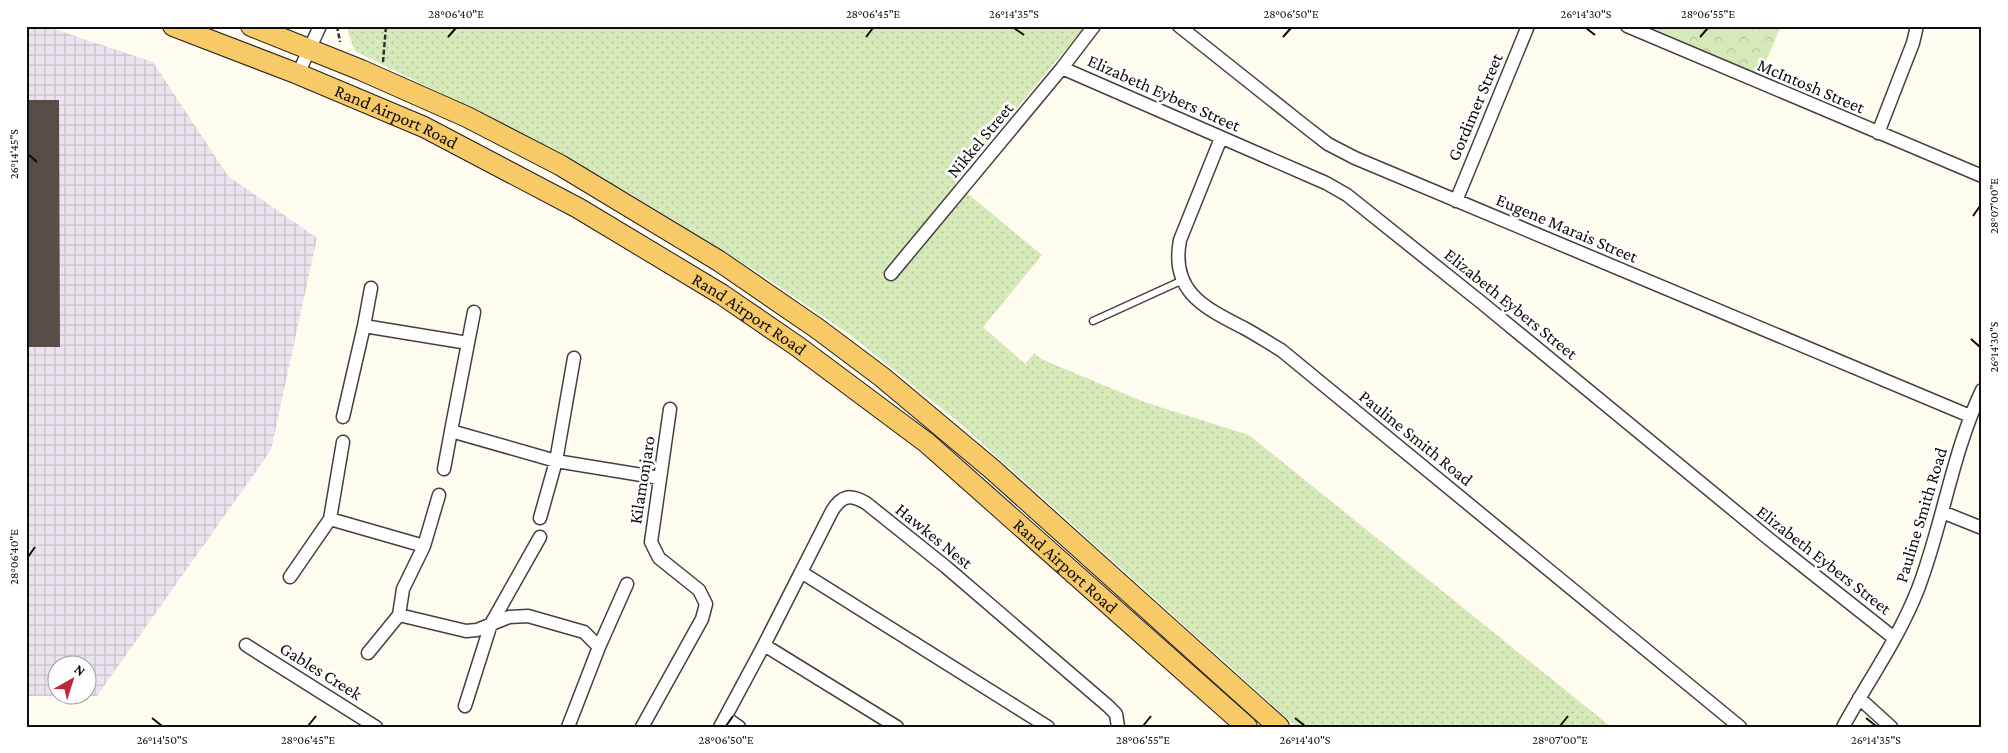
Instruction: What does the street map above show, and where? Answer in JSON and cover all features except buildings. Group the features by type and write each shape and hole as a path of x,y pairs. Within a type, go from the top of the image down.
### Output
{"main road":[{"name":"Rand Airport Road","path":"173,26 298,74 424,127 578,208 713,289 797,346 927,443 1247,727"},
{"name":"Rand Airport Road","path":"251,26 379,78 467,117 560,165 720,262 818,328 992,469 1279,727"}],"street":[{"path":"298,74 320,26"},
{"name":"Nikkel Street","path":"891,274 1062,68 1094,26"},
{"name":"Eugene Marais Street","path":"1179,26 1328,144 1363,162 1970,416"},
{"name":"Gordimer Street","path":"1456,201 1528,26"},
{"name":"McIntosh Street","path":"1627,26 1982,176"},
{"path":"1878,133 1913,43 1917,26"},
{"name":"Elizabeth Eybers Street","path":"1062,68 1326,183 1363,206 1769,540 1894,638"},
{"name":"Pauline Smith Road","path":"1221,138 1180,240 1178,264 1183,280 1192,296 1204,306 1281,350 1740,727"},
{"path":"343,417 371,288"},
{"path":"444,469 474,312"},
{"path":"364,326 468,343"},
{"path":"540,518 556,461 574,358"},
{"name":"Pauline Smith Road","path":"1843,727 1894,638 1918,588 1970,416 1982,390"},
{"name":"Kilamonjaro","path":"642,727 702,619 706,604 699,590 659,558 651,542 670,409"},
{"path":"451,431 556,461 660,478"},
{"path":"290,577 330,519 343,442"},
{"path":"368,653 399,615 403,589 424,546 439,495"},
{"name":"Hawkes Nest","path":"723,722 837,503 845,498 856,497 946,567 1108,706 1116,714 1118,727"},
{"path":"1942,512 1982,528"},
{"path":"330,519 424,546"},
{"path":"465,706 491,624 540,538"},
{"path":"801,572 1048,727"},
{"path":"568,727 599,647 627,584"},
{"path":"399,615 466,631 477,630 509,617 528,616 584,632 599,647"},
{"name":"Gables Creek","path":"246,645 376,727"},
{"path":"764,645 897,727"},
{"path":"1859,698 1891,727"},
{"path":"723,722 739,727"}],"lane":[{"path":"1093,321 1183,280"}],"path":[{"path":"337,27 343,26"},
{"path":"379,78 384,54 386,26"}],"shaded area":[{"path":"26,26 45,26 153,62 228,176 317,238 271,450 98,695 98,656 48,656 48,696 26,696"}],"green space":[{"path":"349,26 1085,26 955,183 1042,255 983,327 1025,364 1034,353 1041,359 1144,402 1249,435 1611,727 1297,727 962,425 853,337 759,273 632,195 499,122 355,51 348,32"},
{"path":"1648,26 1781,26 1760,75"}]}
